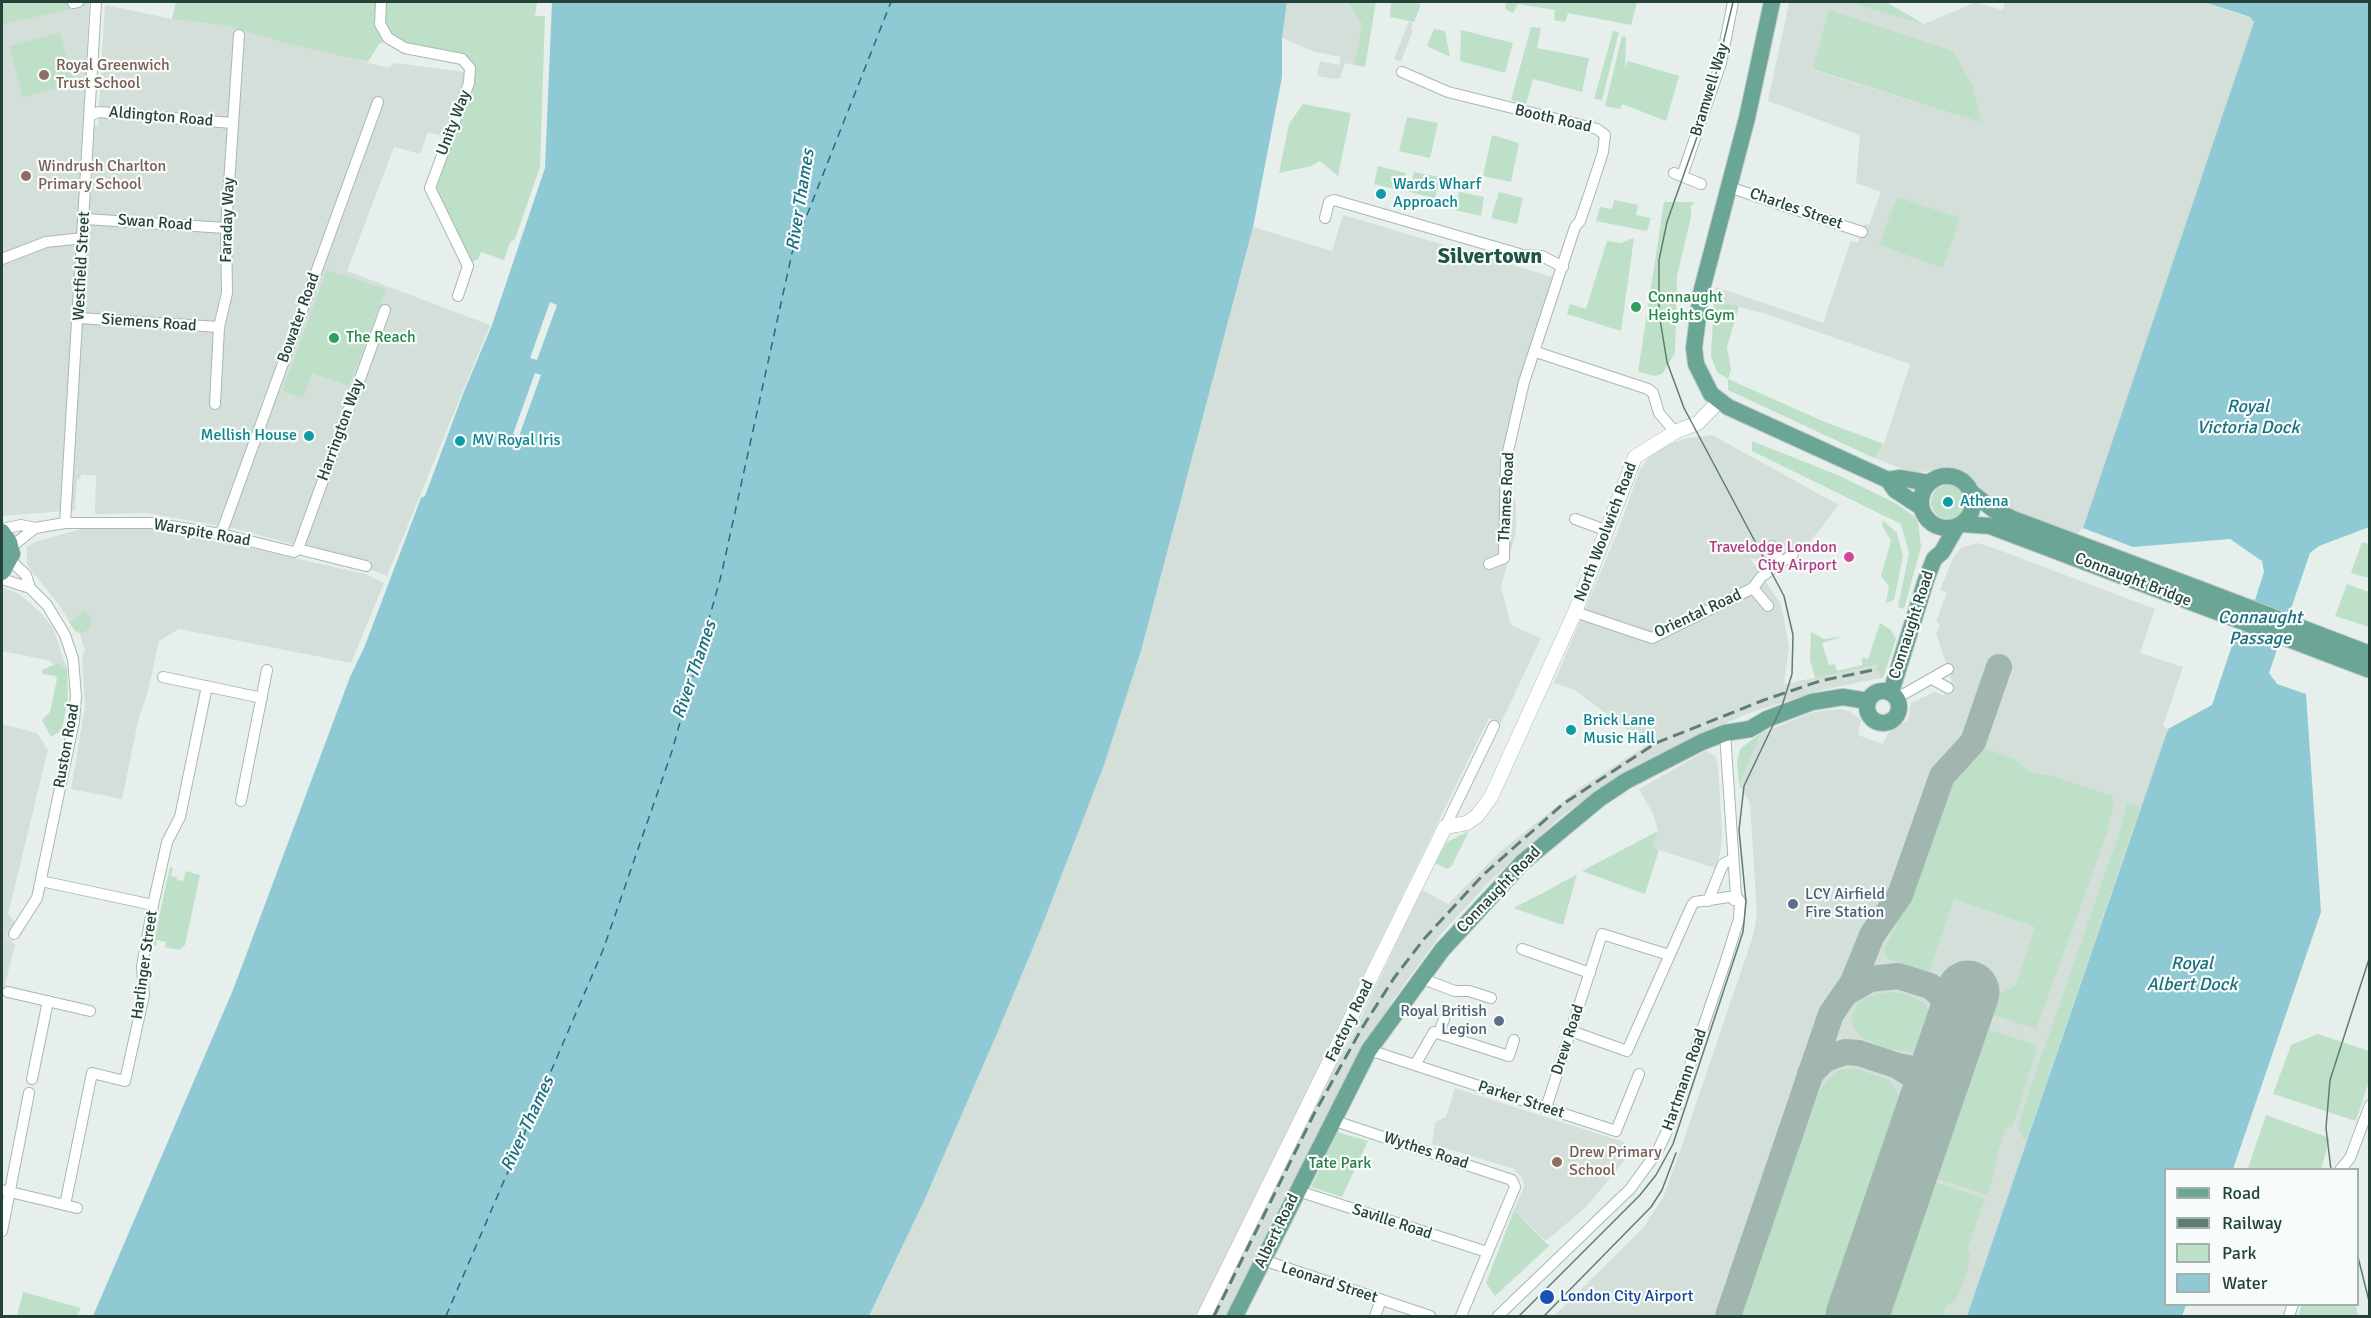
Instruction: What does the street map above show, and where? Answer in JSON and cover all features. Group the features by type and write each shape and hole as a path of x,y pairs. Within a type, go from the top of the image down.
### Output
{"main road":[{"path":"1772,2 1760,64 1701,293 1694,348 1700,375 1711,394 1719,401 1793,438 1888,480 1900,478 1929,483 1948,476 1958,478 1971,492 1971,513 1959,525 1945,528 1933,524 1921,507 1894,490 1888,480"},
{"path":"1921,507 1921,498 1929,483"},
{"name":"Connaught Bridge","path":"1971,492 1994,510 2051,541 2370,670"},
{"name":"Connaught Road","path":"1894,695 1880,690 1868,701 1868,714 1872,719 1884,723 1891,721 1899,712 1894,695 1918,599 1934,559 1933,524"},
{"name":"Connaught Bridge","path":"1959,525 1990,526 2051,541 2370,654"},
{"name":"Connaught Road","path":"1934,559 1942,552 1959,525"},
{"path":"2,531 8,560"},
{"name":"Connaught Road","path":"1369,1050 1420,978 1499,886 1552,836 1626,781 1674,755 1725,733 1750,729 1767,719 1828,698 1843,697 1868,701"},
{"name":"Albert Road","path":"1235,1317 1369,1050"}],"street":[{"name":"Unity Way","path":"381,2 380,24 388,38 405,48 462,59 470,68 469,83 430,188 468,266 458,296"},
{"name":"Bramwell Way","path":"1701,184 1678,175 1721,63 1733,2"},
{"name":"Westfield Street","path":"65,523 97,5"},
{"name":"Faraday Way","path":"215,404 219,327 227,293 226,228 239,35"},
{"name":"Booth Road","path":"1402,72 1448,92 1602,131 1605,135 1603,152 1580,221 1575,227 1563,267"},
{"name":"Bowater Road","path":"221,534 378,102"},
{"name":"Aldington Road","path":"91,115 99,112 232,123"},
{"name":"Charles Street","path":"1729,187 1862,232"},
{"path":"1325,218 1329,202 1334,200 1523,255 1542,256 1563,267"},
{"name":"Swan Road","path":"85,219 226,228"},
{"path":"2,259 46,242 84,238"},
{"name":"Thames Road","path":"1488,564 1504,558 1506,460 1524,382 1563,267"},
{"name":"Harrington Way","path":"298,549 385,310"},
{"name":"Siemens Road","path":"79,318 219,327"},
{"path":"1536,352 1648,389 1653,393 1659,412 1674,432"},
{"name":"North Woolwich Road","path":"1445,827 1467,823 1485,808 1523,731 1575,612 1635,457 1674,432 1698,423 1719,401"},
{"path":"1575,519 1608,531"},
{"name":"Warspite Road","path":"2,531 21,525 35,528 65,523 152,523 221,534 294,552 298,549 366,566"},
{"name":"Warspite Road","path":"8,560 35,528"},
{"path":"1772,546 1781,563"},
{"name":"Oriental Road","path":"1575,612 1652,638 1754,588 1761,577 1793,554"},
{"name":"Ruston Road","path":"8,560 26,575 30,588"},
{"name":"Ruston Road","path":"2,579 30,588 47,605 65,635 73,659 76,687 74,721 41,880 34,906 14,934"},
{"name":"Oriental Road","path":"1754,588 1768,606"},
{"name":"Connaught Road","path":"1894,695 1934,678 1948,669"},
{"path":"241,801 267,670"},
{"path":"163,677 261,698"},
{"path":"1934,678 1948,688"},
{"name":"Harlinger Street","path":"65,1205 92,1073 125,1081 144,995 142,966 153,905 167,843 180,817 207,686"},
{"name":"Factory Road","path":"1204,1317 1494,726"},
{"name":"Hartmann Road","path":"1498,1317 1630,1189 1653,1159 1669,1127 1726,960 1740,909 1740,901 1736,896 1725,733"},
{"path":"1708,901 1723,864 1733,859"},
{"path":"41,880 153,905"},
{"path":"1716,885 1721,898"},
{"path":"1571,1031 1627,1051 1692,905 1695,902 1736,896"},
{"name":"Drew Road","path":"1546,1108 1602,934 1669,955"},
{"path":"1522,949 1590,973"},
{"path":"1420,978 1455,991 1469,991 1491,998"},
{"path":"8,992 90,1011"},
{"path":"2,1231 6,1191 10,1187 29,1093 23,1086 25,1081 32,1079 48,1001"},
{"path":"1439,1033 1444,1019"},
{"path":"1415,1065 1434,1032 1509,1056 1514,1040"},
{"name":"Parker Street","path":"1369,1050 1616,1131 1639,1074"},
{"path":"2342,1168 2350,1158 2370,1105"},
{"name":"Wythes Road","path":"1332,1120 1512,1180 1515,1187 1487,1252"},
{"path":"6,1191 77,1208"},
{"name":"Saville Road","path":"1298,1191 1487,1252"},
{"path":"1461,1317 1487,1252"},
{"name":"Leonard Street","path":"1263,1260 1430,1317"},
{"path":"1375,1317 1381,1300"}],"shaded area":[{"path":"1287,2 1347,2 1362,24 1354,65 1345,63 1340,78 1317,76 1320,61 1339,65 1341,57 1315,52 1282,38"},
{"path":"1850,2 1924,24 1976,2 2002,10 2005,2 2204,2 2253,19 2254,22 2083,528 2076,535 2003,506 1966,476 1945,469 1914,473 1874,458 1884,444 1910,364 1763,313 1714,301 1716,287 1823,323 1851,241 1858,243 1864,224 1869,225 1881,192 1856,183 1860,135 1768,101 1789,3","holes":["1829,10 1973,87 1982,123 1814,70"]},
{"path":"89,5 84,126 98,126 105,5 172,19 228,26 388,68 395,63 465,72 460,95 445,137 428,132 420,154 394,147 347,271 490,325 387,576 369,569 371,561 319,551 232,528 146,513 95,514 96,475 81,475 80,479 77,479 75,510 2,516 2,25"},
{"path":"1409,21 1413,23 1411,29 1413,30 1401,62 1394,59"},
{"path":"1343,215 1556,278 1508,437 1512,496 1516,503 1516,532 1501,587 1511,625 1541,638 1501,723 1489,718 1196,1316 869,1316 924,1201 1042,926 1104,764 1141,651 1253,227 1332,251"},
{"path":"1712,435 1839,505 1800,554 1786,565 1750,558 1781,604 1789,646 1784,684 1877,665 1880,678 1822,690 1746,714 1639,764 1563,815 1490,881 1442,933 1393,1000 1335,1099 1227,1316 1210,1316 1332,1072 1352,1037 1422,890 1448,904 1502,850 1577,790 1647,745 1575,690 1554,683 1618,531 1640,469 1651,455 1666,445 1684,439"},
{"path":"81,529 150,529 228,543 365,574 384,583 351,663 179,629 159,641 147,695 139,717 122,799 71,789 85,707 82,655 85,651 80,634 75,631 60,606 27,565 27,547 35,542"},
{"name":"London City Airport","path":"1977,543 2155,609 2140,653 2183,667 2163,726 2168,729 1967,1316 1554,1316 1643,1228 1663,1198 1679,1154 1753,936 1757,914 1750,803 1739,785 1761,733 1814,712 1840,709 1849,711 1861,720 1858,735 1883,744 1889,732 1908,720 1911,703 1934,692 1944,695 1952,681 1936,634 1940,624 1936,622 1947,592 1940,590 1953,558 1961,548"},
{"path":"2,587 19,594 39,611 53,628 67,669 58,663 52,664 51,661 2,651"},
{"path":"2,724 37,733 48,750 8,914 17,925 6,936 15,945 2,996"},
{"path":"1706,751 1716,756 1718,766 1722,830 1721,850 1715,868 1653,848 1658,831 1653,814 1639,789"},
{"name":"Drew Primary School","path":"1455,1088 1624,1142 1629,1155 1587,1206 1546,1241 1514,1210 1524,1187 1522,1178 1514,1169 1432,1144 1435,1122 1446,1117"}],"green space":[{"path":"2,2 89,2 89,5 2,25"},
{"path":"176,2 537,2 535,16 545,16 540,167 515,239 510,242 504,260 481,252 478,259 472,262 435,190 475,79 474,65 459,52 404,43 394,36 379,44 368,62 293,45 228,26 172,19"},
{"path":"1347,2 1376,2 1365,67 1354,65 1362,24"},
{"path":"1391,2 1421,4 1414,22 1390,17"},
{"path":"1506,2 1637,2 1631,25 1568,13 1565,22 1554,20 1555,10 1518,4 1513,13 1505,9"},
{"path":"1850,2 1886,2 1924,24 1888,14"},
{"path":"1829,10 1953,51 1973,87 1982,123 1813,69"},
{"path":"1531,27 1541,28 1537,48 1589,58 1582,92 1533,79 1526,104 1511,100"},
{"path":"1434,29 1445,31 1450,57 1427,46"},
{"path":"1461,30 1513,43 1505,73 1460,61"},
{"path":"1613,31 1619,32 1602,100 1594,99"},
{"path":"60,33 74,84 23,97 9,46"},
{"path":"1622,36 1626,37 1625,68 1628,61 1679,76 1666,121 1622,104 1620,109 1605,106"},
{"path":"1303,104 1351,113 1338,176 1320,161 1311,166 1279,173 1289,124"},
{"path":"1407,117 1438,123 1430,158 1399,151"},
{"path":"1492,135 1519,143 1511,182 1483,176"},
{"path":"1378,166 1406,173 1402,191 1374,184"},
{"path":"1414,172 1440,177 1435,198 1409,192"},
{"path":"1459,192 1484,197 1481,216 1455,210"},
{"path":"1499,192 1523,198 1517,224 1491,218"},
{"path":"1897,197 1960,218 1943,268 1879,245"},
{"path":"1614,200 1638,205 1636,215 1651,218 1647,231 1596,221 1600,207 1612,209"},
{"path":"1664,202 1695,202 1691,206 1691,217 1677,276 1675,353 1662,374 1655,376 1638,372"},
{"path":"1634,238 1621,331 1567,314 1570,304 1586,309 1607,241 1620,243"},
{"name":"The Reach","path":"327,270 386,289 349,386 312,373 303,398 282,391"},
{"path":"1714,301 1739,306 1727,347 1731,370 1728,379 1717,372 1711,356"},
{"path":"1728,379 1825,422 1884,444 1874,458 1728,390"},
{"path":"1752,441 1840,476 1895,503 1914,516 1918,523 1921,547 1904,609 1898,607 1909,553 1901,524 1752,451"},
{"path":"1948,485 1960,490 1965,502 1960,514 1948,519 1936,514 1931,502 1936,490"},
{"path":"1883,520 1897,533 1903,556 1894,600 1886,603 1889,586 1881,576 1891,541 1882,525"},
{"path":"2362,542 2369,544 2369,578 2351,573"},
{"path":"2347,584 2369,592 2369,627 2335,616"},
{"path":"85,611 91,617 90,628 83,633 75,631 69,622"},
{"path":"1880,623 1891,630 1896,639 1883,678 1880,678 1877,665 1815,678 1810,660 1811,632 1824,639 1844,636 1822,643 1829,665 1835,664 1837,671 1862,665 1862,657 1868,659"},
{"path":"58,663 67,669 68,698 62,730 51,737 42,720 50,712 57,679 55,676 43,674 42,670"},
{"path":"1761,733 1739,785 1737,762 1740,749"},
{"path":"1985,749 2015,759 2029,772 2048,775 2112,796 2113,808 2107,833 2036,1029 1988,1013 1993,997 2016,985 2035,927 1954,899 1929,973 1887,958 1884,950 1914,889 1950,788 1962,771"},
{"path":"2127,803 2140,807 2027,1139 2024,1140 2018,1129 2027,1098 2121,828"},
{"path":"1469,831 1451,867 1447,869 1435,863 1447,842"},
{"path":"1658,831 1653,848 1659,850 1645,894 1582,871"},
{"path":"170,867 173,868 171,876 177,877 177,880 183,881 186,871 200,875 185,945 179,950 165,947 166,942 157,940 156,946 153,945"},
{"path":"1577,874 1563,925 1513,908 1543,893"},
{"path":"1890,992 1907,994 1926,1005 1931,1019 1919,1054 1885,1048 1861,1037 1854,1029 1851,1018 1858,1003 1868,996"},
{"path":"1983,1027 2038,1046 2013,1125 2006,1128 1997,1154 1996,1166 1987,1195 1932,1177"},
{"path":"2318,1034 2369,1051 2369,1081 2356,1121 2273,1094 2291,1045"},
{"path":"1841,1069 1858,1069 1889,1080 1903,1102 1830,1316 1739,1316 1812,1103 1829,1078"},
{"path":"2266,1115 2330,1138 2321,1168 2248,1168"},
{"name":"Tate Park","path":"1337,1132 1368,1141 1342,1197 1311,1187"},
{"path":"1930,1180 1985,1199 1967,1251 1970,1252 1969,1265 1957,1299 1946,1307 1943,1316 1884,1316"},
{"path":"1514,1210 1549,1246 1495,1296 1486,1283"},
{"path":"23,1292 81,1308 77,1316 17,1316"},
{"path":"2302,1306 2354,1306 2356,1307 2358,1316 2298,1316"}],"water":[{"name":"River Thames","path":"552,2 1287,2 1282,38 1282,77 1253,227 1141,651 1104,765 1042,926 998,1031 924,1201 869,1316 93,1316 233,990 350,677 364,648 421,498 425,496 463,394 492,325 545,168"},
{"path":"2204,2 2369,2 2369,527 2319,546 2310,553 2269,673 2277,684 2306,694 2321,912 2233,1168 2164,1168 2164,1306 2186,1306 2182,1316 1967,1316 2168,729 2212,705 2248,598 2255,600 2264,572 2262,561 2230,539 2133,547 2083,528 2254,22 2250,17"}],"pier":[{"path":"550,302 557,305 537,360 530,358"},
{"path":"535,373 541,375 519,436 513,434"}],"ferry route":[{"path":"446,1316 603,950 672,751 721,576 792,253 891,2"}],"taxiway":[{"path":"1728,1316 1831,1014 1853,982 1872,935 1900,895 1942,776 1973,742 1999,667"},
{"path":"1846,993 1870,979 1898,976 1930,986 1945,999 1951,1011 1953,1025 1952,1038 1943,1059 1934,1067 1924,1071 1898,1066"},
{"path":"1810,1074 1825,1059 1845,1052 1859,1053 1898,1066 1912,1075 1922,1089 1925,1104 1924,1118"}],"runway":[{"path":"1857,1316 1968,992"}],"tram line":[{"path":"1519,1316 1640,1195 1656,1175 1673,1144 1743,932 1746,902 1739,830 1744,786 1782,706 1792,674 1793,635 1784,596 1684,408 1667,362 1659,313 1659,260 1667,222 1709,103 1733,2"},
{"path":"2331,1168 2326,1128 2330,1080 2370,956"},
{"path":"1544,1316 1651,1207 1662,1190 1676,1153"},
{"path":"2359,1261 2370,1305"}],"railway":[{"path":"1214,1316 1314,1114 1362,1028 1394,978 1424,939 1483,875 1563,804 1656,743 1764,700 1820,681 1878,669"}],"place":[{"name":"Royal Greenwich Trust School","path":"44,75"},
{"name":"Windrush Charlton Primary School","path":"26,176"},
{"name":"Wards Wharf Approach","path":"1381,194"},
{"name":"Connaught Heights Gym","path":"1636,307"},
{"name":"The Reach","path":"334,338"},
{"name":"Mellish House","path":"309,436"},
{"name":"MV Royal Iris","path":"460,441"},
{"name":"Athena","path":"1948,502"},
{"name":"Travelodge London City Airport","path":"1849,557"},
{"name":"Brick Lane Music Hall","path":"1571,730"},
{"name":"LCY Airfield Fire Station","path":"1793,904"},
{"name":"Royal British Legion","path":"1499,1021"},
{"name":"Drew Primary School","path":"1557,1162"},
{"name":"London City Airport","path":"1547,1297"}],"district":[{"name":"Silvertown","path":"1490,257"}],"water label":[{"name":"Royal Victoria Dock","path":"2248,417"},
{"name":"Connaught Passage","path":"2260,628"},
{"name":"Royal Albert Dock","path":"2192,974"}]}
